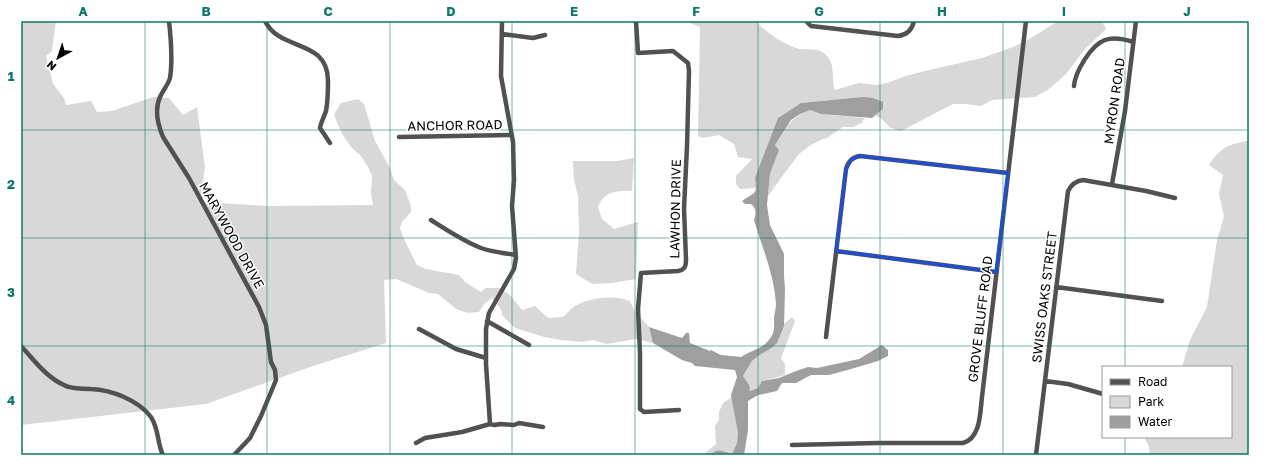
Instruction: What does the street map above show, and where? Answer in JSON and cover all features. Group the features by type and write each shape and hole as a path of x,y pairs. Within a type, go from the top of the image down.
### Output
{"street":[{"name":"MARYWOOD DRIVE","path":"169,21 172,45 170,73 168,82 160,96 157,115 162,137 189,178 259,307 266,325 271,362 275,370 275,385 270,392 262,416 250,438 234,455"},
{"path":"265,21 270,30 282,38 312,50 321,59 326,67 328,81 327,108 320,128 330,143"},
{"path":"490,424 486,358 487,321 492,308 516,264 512,206 514,161 512,135 505,106 501,76 502,21"},
{"name":"LAWHON DRIVE","path":"636,21 638,53 673,51 688,63 689,71 688,146 684,209 685,267 678,272 641,273 638,309 640,409 644,412 679,410"},
{"path":"806,21 811,26 902,36 910,31 914,21"},
{"name":"GROVE BLUFF ROAD","path":"792,445 963,443 970,440 976,433 1026,21"},
{"name":"MYRON ROAD","path":"1112,184 1125,111 1136,21"},
{"path":"502,34 533,38 545,35"},
{"path":"1074,86 1074,80 1079,69 1092,50 1101,42 1118,39 1133,42"},
{"name":"ANCHOR ROAD","path":"399,137 512,135"},
{"path":"826,337 846,169 847,165 852,159 860,156 1008,173"},
{"name":"SWISS OAKS STREET","path":"1036,455 1068,191 1070,187 1074,183 1081,180 1112,184 1175,198"},
{"path":"431,220 480,248 489,251 516,255"},
{"path":"836,251 996,272"},
{"path":"1056,287 1162,301"},
{"path":"487,321 529,345"},
{"path":"419,329 456,349 486,358"},
{"path":"21,346 48,375 65,386 74,389 92,389 111,392 142,408 149,415 156,427 163,455"},
{"path":"1045,382 1068,384 1102,394"},
{"path":"416,444 425,438 462,432 490,424 495,426 500,424 519,423 543,427"}],"highlighted area":[{"path":"860,156 1008,173 996,272 836,251 846,169 852,159"}],"green space":[{"path":"21,21 56,21 52,51 46,56 53,84 64,98 66,105 91,101 97,112 112,111 153,97 169,98 183,115 197,107 205,167 200,202 267,206 373,205 371,193 372,176 360,155 351,147 342,134 334,115 341,103 358,99 364,104 375,141 390,168 394,180 405,190 411,206 411,212 402,222 400,228 417,265 426,269 459,275 465,282 481,292 486,288 499,288 510,295 522,310 535,306 548,318 563,317 575,306 595,299 616,298 630,301 635,312 649,327 653,343 636,339 607,344 593,340 582,342 544,337 515,328 502,315 501,309 492,298 484,304 479,312 468,313 456,309 438,294 429,293 396,279 384,280 386,343 313,366 206,404 21,425"},
{"path":"682,21 756,21 770,34 788,45 800,49 813,49 823,52 831,63 835,90 859,83 876,85 887,83 925,71 982,58 1013,47 1031,38 1058,21 1102,21 1106,29 1085,49 1066,74 1049,89 1035,97 992,100 981,106 953,104 901,131 891,128 879,117 875,116 883,109 862,97 801,103 778,118 756,178 757,188 740,189 736,184 736,176 752,159 738,157 734,144 719,135 703,138 698,136 700,27"},
{"path":"810,110 821,114 864,118 862,123 853,127 843,127 827,138 809,146 799,154 768,196 770,174 779,150 775,145 793,120"},
{"path":"1249,141 1249,455 1150,455 1149,447 1144,438 1232,438 1232,366 1182,366 1190,340 1207,307 1217,240 1224,216 1219,194 1223,175 1209,165 1224,148"},
{"path":"634,158 632,191 611,193 604,198 598,207 602,219 614,229 638,222 636,279 612,283 592,284 576,274 579,233 578,196 574,180 573,161 617,161"},
{"path":"792,317 795,321 781,358 785,364 785,375 762,381 758,388 750,391 743,376 752,361 770,349 784,324"},
{"path":"732,397 738,433 737,443 732,454 723,451 716,451 711,455 703,455 716,444 715,426 719,420 719,412 723,403"}],"water":[{"path":"862,97 873,98 883,102 883,109 872,118 821,114 810,110 791,120 775,145 779,150 770,174 767,205 770,225 784,254 784,326 777,343 752,361 743,376 749,385 750,391 758,388 762,381 779,378 808,367 817,368 859,359 882,345 888,350 888,356 878,361 829,375 811,375 796,383 782,383 777,391 758,395 748,401 748,430 744,455 711,455 716,451 723,451 732,454 737,443 738,433 731,395 737,377 735,370 695,366 692,363 682,360 653,343 649,327 682,338 686,333 689,333 690,343 721,355 741,357 761,347 768,341 774,331 776,306 773,282 754,220 756,214 755,210 751,204 745,204 742,201 752,195 755,191 755,178 778,118 801,103"}]}
